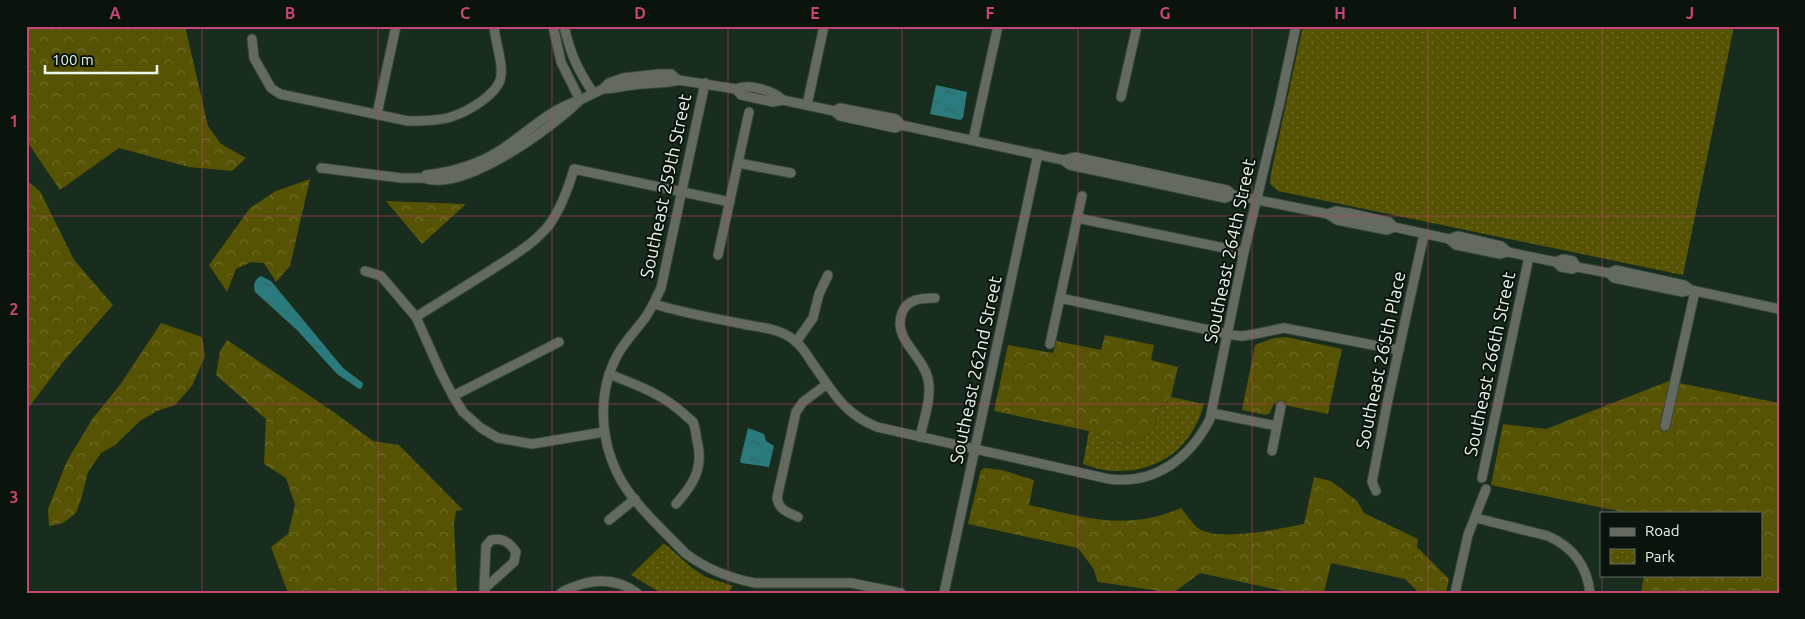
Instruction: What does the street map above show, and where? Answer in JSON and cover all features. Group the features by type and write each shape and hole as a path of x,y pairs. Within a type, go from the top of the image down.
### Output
{"street":[{"path":"377,114 396,26"},
{"path":"252,39 254,58 271,88 280,94 408,121 452,117 494,92 501,80 502,68 494,26"},
{"path":"553,26 561,62 580,100"},
{"path":"564,26 576,68 593,93"},
{"path":"807,105 824,26"},
{"path":"973,140 998,26"},
{"path":"1121,97 1137,26"},
{"name":"Southeast 264th Street","path":"796,342 839,401 864,422 877,427 1117,480 1140,478 1168,467 1193,446 1205,430 1212,413 1244,252 1296,26"},
{"path":"321,168 401,178 424,178 431,181 446,179 489,165 514,151 570,110 580,100 593,93 603,89 678,80 705,83 736,90 741,96 773,102 783,100 834,110 840,108 878,115 896,119 901,124 1063,160 1075,157 1227,190 1233,195 1256,200 1328,214 1336,211 1349,213 1389,222 1394,228 1449,239 1458,236 1501,246 1508,252 1529,257 1556,262 1563,259 1573,261 1577,267 1609,273 1616,270 1684,285 1693,291 1779,309"},
{"name":"Southeast 259th Street","path":"705,83 665,272 654,304 618,354 610,374 604,403 604,432 610,455 622,482 635,499 686,553 705,566 724,575 755,583 851,583 901,593"},
{"path":"718,255 749,112"},
{"name":"Southeast 262nd Street","path":"944,593 1038,154"},
{"path":"738,162 791,173"},
{"path":"416,317 516,253 538,236 549,225 558,210 567,192 574,170 730,202"},
{"path":"1050,344 1082,196"},
{"path":"1077,218 1244,252"},
{"name":"Southeast 265th Place","path":"1376,491 1372,482 1424,234"},
{"name":"Southeast 266th Street","path":"1482,478 1529,257"},
{"path":"365,271 381,276 416,317 453,396 463,412 481,428 498,438 532,444 604,432"},
{"path":"654,304 674,310 775,331 786,335 796,342 813,318 820,290 828,275"},
{"path":"1665,426 1693,291"},
{"path":"920,437 929,399 927,376 921,363 903,338 900,324 903,309 912,301 919,298 934,298"},
{"path":"1060,298 1228,334 1242,336 1284,328 1399,350"},
{"path":"453,396 559,342"},
{"path":"610,374 671,402 693,422 699,464 696,478 676,504"},
{"path":"798,517 782,510 778,505 777,498 794,417 803,402 827,384"},
{"path":"1272,451 1281,406"},
{"path":"1212,413 1277,426"},
{"path":"1455,593 1468,535 1486,489"},
{"path":"609,520 635,499"},
{"path":"1476,518 1548,536 1560,541 1579,558 1590,593"},
{"path":"500,539 511,545 516,552 514,562 485,591 486,546 491,540 500,539"},
{"path":"560,593 593,581 611,581 631,588 637,593"}],"green space":[{"path":"26,26 185,26 208,126 221,144 246,158 232,171 189,167 119,148 60,190 26,140"},
{"path":"1303,26 1734,26 1683,275 1278,191 1270,184 1271,173"},
{"path":"310,179 290,266 276,282 264,263 251,262 236,269 227,292 209,265 250,208 276,191"},
{"path":"26,180 40,191 74,260 113,305 63,362 26,411"},
{"path":"386,201 466,204 422,244"},
{"path":"161,323 202,337 205,356 192,386 175,405 157,411 140,421 115,445 101,453 88,472 76,513 63,523 49,526 48,509 67,461 93,418 120,385"},
{"path":"1105,335 1154,345 1151,360 1178,367 1171,397 1159,409 1154,427 1144,437 1121,445 1089,431 994,411 1008,345 1053,353 1056,341 1101,350"},
{"path":"1286,337 1342,349 1328,414 1274,403 1270,413 1265,415 1242,410 1255,345 1274,338"},
{"path":"227,340 373,441 399,445 463,510 456,511 454,523 457,593 288,593 271,547 288,534 295,505 286,478 264,464 266,419 216,375 220,351"},
{"path":"1669,381 1779,403 1779,593 1641,593 1644,576 1762,576 1762,512 1623,512 1491,485 1503,424 1546,429"},
{"path":"1171,397 1204,404 1199,420 1191,433 1171,455 1145,468 1130,470 1113,471 1083,464 1089,431 1121,445 1144,437 1154,427 1159,409"},
{"path":"984,468 1002,470 1034,480 1029,505 1087,518 1123,521 1160,515 1181,508 1194,524 1203,531 1226,534 1253,533 1304,524 1314,477 1331,481 1357,501 1364,513 1418,539 1417,547 1449,579 1446,593 1419,593 1405,579 1331,563 1324,593 1293,593 1200,573 1173,593 1098,582 1093,568 1078,548 968,524 981,470"},
{"path":"664,543 691,567 706,577 733,586 728,593 661,593 631,575"}],"water":[{"path":"936,85 967,92 963,118 960,120 930,114"},
{"path":"261,276 271,281 343,368 363,383 362,388 359,389 337,374 297,330 255,292 255,283"},
{"path":"748,428 764,434 766,441 774,446 769,467 741,463"}]}
